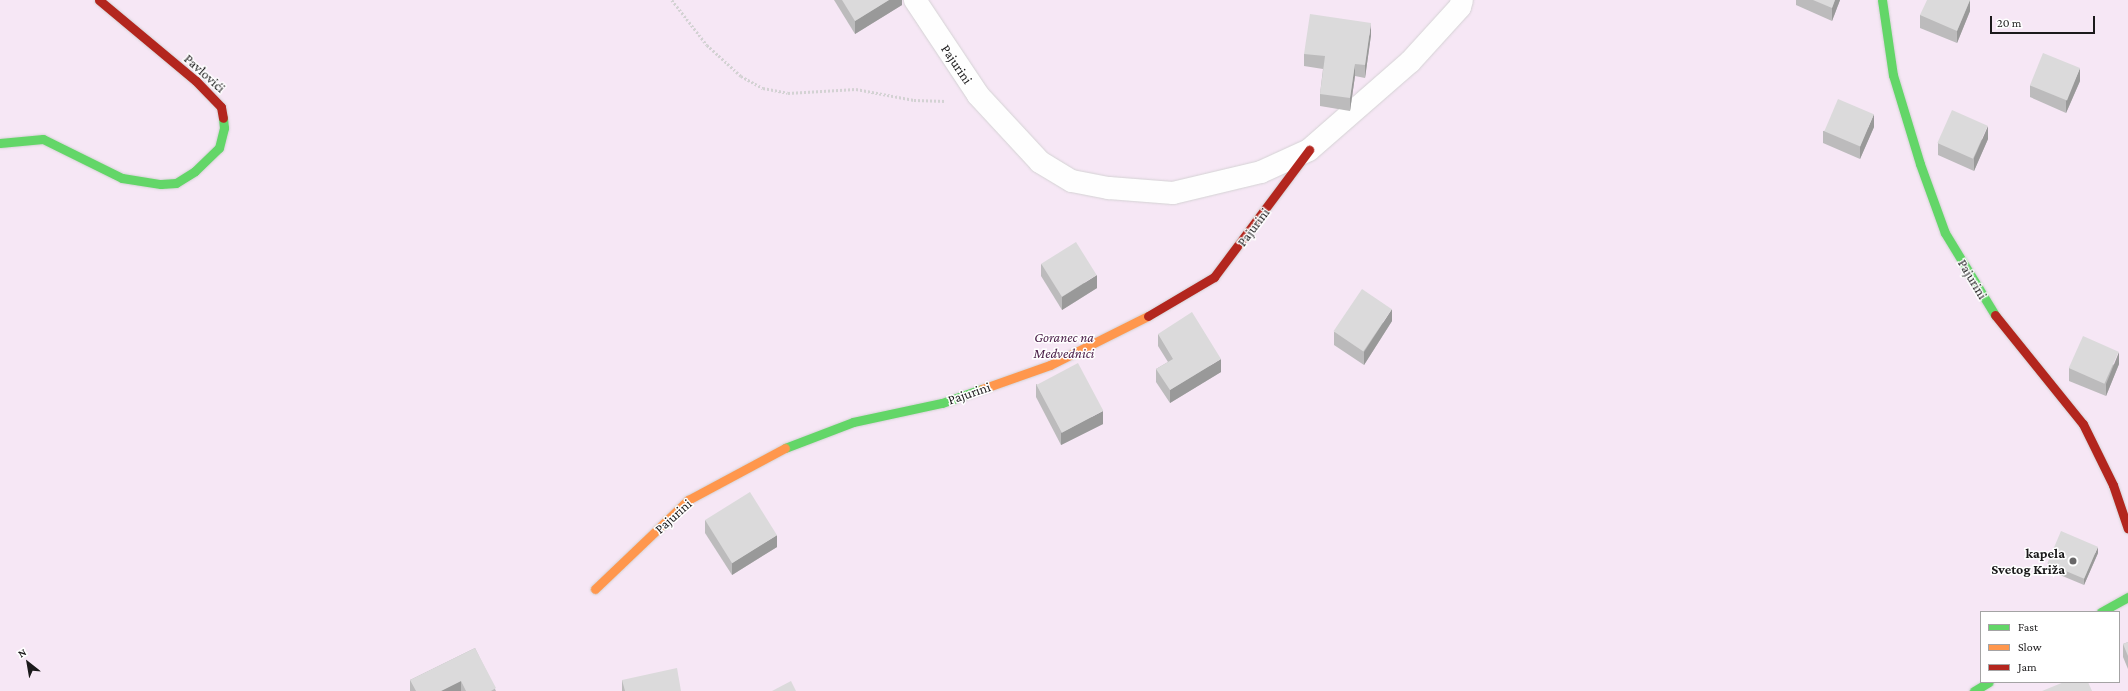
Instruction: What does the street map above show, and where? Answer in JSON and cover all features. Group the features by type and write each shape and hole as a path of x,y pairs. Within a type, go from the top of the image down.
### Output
{"street":[{"name":"Pavlovići","path":"0,142 43,139 122,178 161,184 176,183 195,171 219,148 224,128 222,107 196,81 99,0"},
{"name":"Pajurini","path":"915,0 985,103 1040,162 1072,181 1109,188 1173,193 1261,172 1309,150"},
{"name":"Pajurini","path":"595,589 688,500 771,453 853,422 942,403 1050,365 1163,308 1214,277 1309,150 1410,62 1460,7 1462,0"},
{"name":"Pajurini","path":"1882,0 1893,75 1920,164 1945,233 2002,327 2083,424 2113,486 2128,529"},
{"path":"2103,611 2128,597"},
{"path":"1974,691 1987,683"}],"path":[{"path":"672,0 707,45 741,76 762,88 788,93 856,89 914,100 985,103"}],"green space":[{"name":"Goranec na Medvednici","path":"0,0 2128,0 2128,691 0,691"}],"building":[{"path":"842,0 889,0 855,21"},
{"path":"1813,0 1835,0 1832,8"},
{"path":"1927,0 1970,0 1957,31 1920,15"},
{"path":"1310,14 1371,23 1365,65 1355,64 1350,98 1320,94 1325,56 1304,54"},
{"path":"2043,53 2080,68 2067,100 2030,85"},
{"path":"1838,99 1874,114 1860,146 1824,131"},
{"path":"1952,110 1988,126 1973,159 1937,143"},
{"path":"1076,242 1097,275 1062,297 1041,264"},
{"path":"1362,289 1392,309 1363,351 1333,331"},
{"path":"1192,312 1221,359 1170,390 1156,369 1173,359 1158,334"},
{"path":"2083,336 2119,352 2104,384 2069,368"},
{"path":"1078,363 1103,411 1062,433 1037,385"},
{"path":"750,492 777,535 732,563 705,520"},
{"name":"kapela Svetog Križa","path":"2061,531 2098,547 2084,579 2047,563"},
{"path":"2128,642 2128,656 2123,644"},
{"path":"475,648 496,688 491,691 466,691 461,681 441,691 416,691 410,680"},
{"path":"677,668 681,691 625,691 622,680"},
{"path":"791,681 796,691 772,691"},
{"path":"2062,683 2088,683 2092,691 2042,691"}],"traffic: fast":[{"path":"1882,0 1893,75 1920,164 1945,233 1995,315"},
{"path":"0,143 43,139 122,178 161,184 176,183 195,171 219,148 224,128 223,118"},
{"path":"785,448 853,422 942,403 982,389"},
{"path":"2103,611 2128,597"},
{"path":"1974,691 1987,683"}],"traffic: slow":[{"path":"982,389 1050,365 1148,316"},
{"path":"595,589 688,500 785,448"}],"traffic: jam":[{"path":"99,0 196,81 221,107 223,118"},
{"path":"1148,316 1214,277 1309,150"},
{"path":"1995,315 2083,424 2113,485 2128,529"}],"place":[{"name":"kapela Svetog Križa","path":"2073,561"}]}
